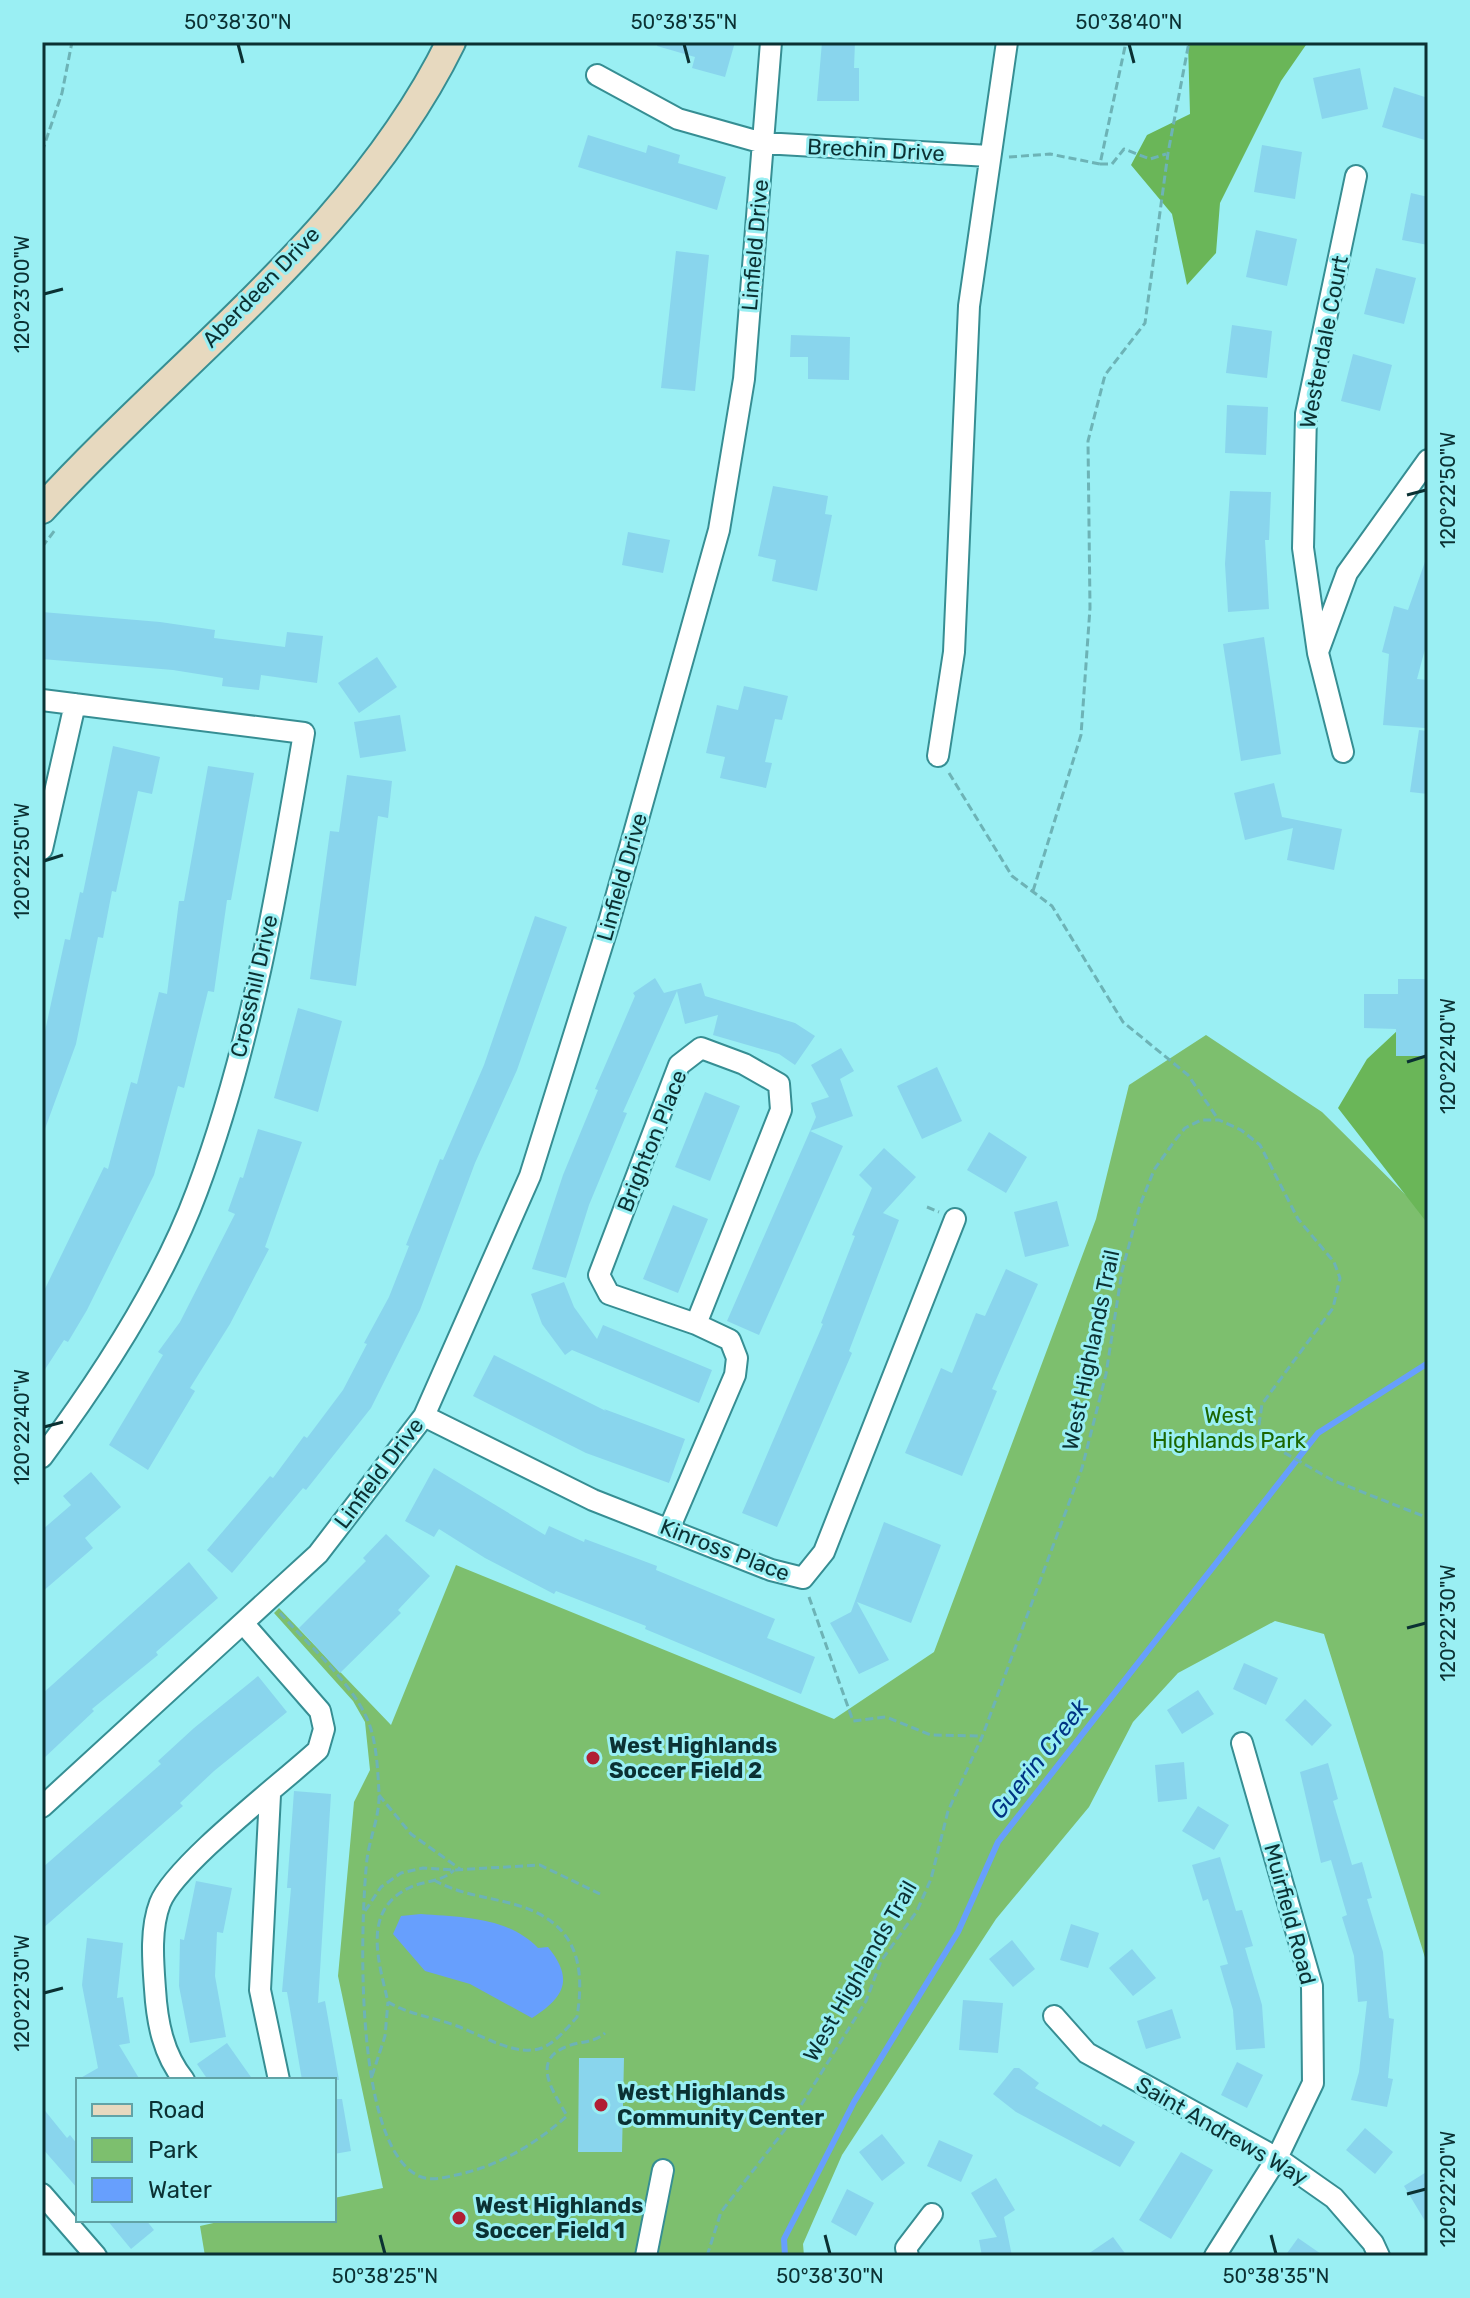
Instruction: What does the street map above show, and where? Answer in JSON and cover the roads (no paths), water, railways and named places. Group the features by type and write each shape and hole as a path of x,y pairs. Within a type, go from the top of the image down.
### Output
{"street":[{"name":"Aberdeen Drive","path":"42,509 295,256 376,162 451,42"},
{"name":"Linfield Drive","path":"42,1807 318,1554 424,1416 530,1176 608,926 719,530 744,379 771,42"},
{"path":"938,756 954,652 969,306 1007,42"},
{"name":"Brechin Drive","path":"597,75 678,119 763,143 989,156"},
{"name":"Westerdale Court","path":"1343,752 1318,653 1303,548 1306,414 1356,176"},
{"path":"1318,653 1347,573 1428,460"},
{"name":"Crosshill Drive","path":"42,700 304,733 255,992 226,1102 196,1194 148,1293 97,1383 42,1457"},
{"path":"42,849 75,704"},
{"name":"Brighton Place","path":"669,1529 735,1375 737,1358 730,1340 696,1324 609,1294 599,1275 679,1065 701,1048 744,1064 779,1084 781,1110 696,1324"},
{"name":"Kinross Place","path":"424,1416 593,1500 771,1570 803,1578 824,1552 955,1219"},
{"path":"183,2078 165,2052 156,2004 153,1950 160,1903 184,1869 318,1750 324,1729 320,1711 243,1623"},
{"name":"Muirfield Road","path":"1215,2256 1277,2158 1313,2083 1312,1986 1242,1743"},
{"path":"270,1795 260,1990 279,2078"},
{"name":"Saint Andrews Way","path":"1054,2016 1087,2053 1277,2158 1334,2198 1373,2243 1379,2256"},
{"path":"646,2256 663,2170"},
{"path":"42,2194 96,2256"},
{"path":"908,2256 906,2248 932,2214"}],"water":[{"path":"421,1914 484,1920 513,1930 538,1948 548,1947 556,1958 563,1978 558,1995 532,2018 470,1984 425,1971 393,1934 401,1916"}],"waterway":[{"name":"Guerin Creek","path":"785,2256 784,2239 854,2102 958,1932 998,1842 1318,1433 1428,1363"}],"place":[{"name":"West Highlands Soccer Field 2","path":"593,1758"},
{"name":"West Highlands Community Center","path":"601,2105"},
{"name":"West Highlands Soccer Field 1","path":"459,2218"}],"park label":[{"name":"West Highlands Park","path":"1229,1428"}]}
